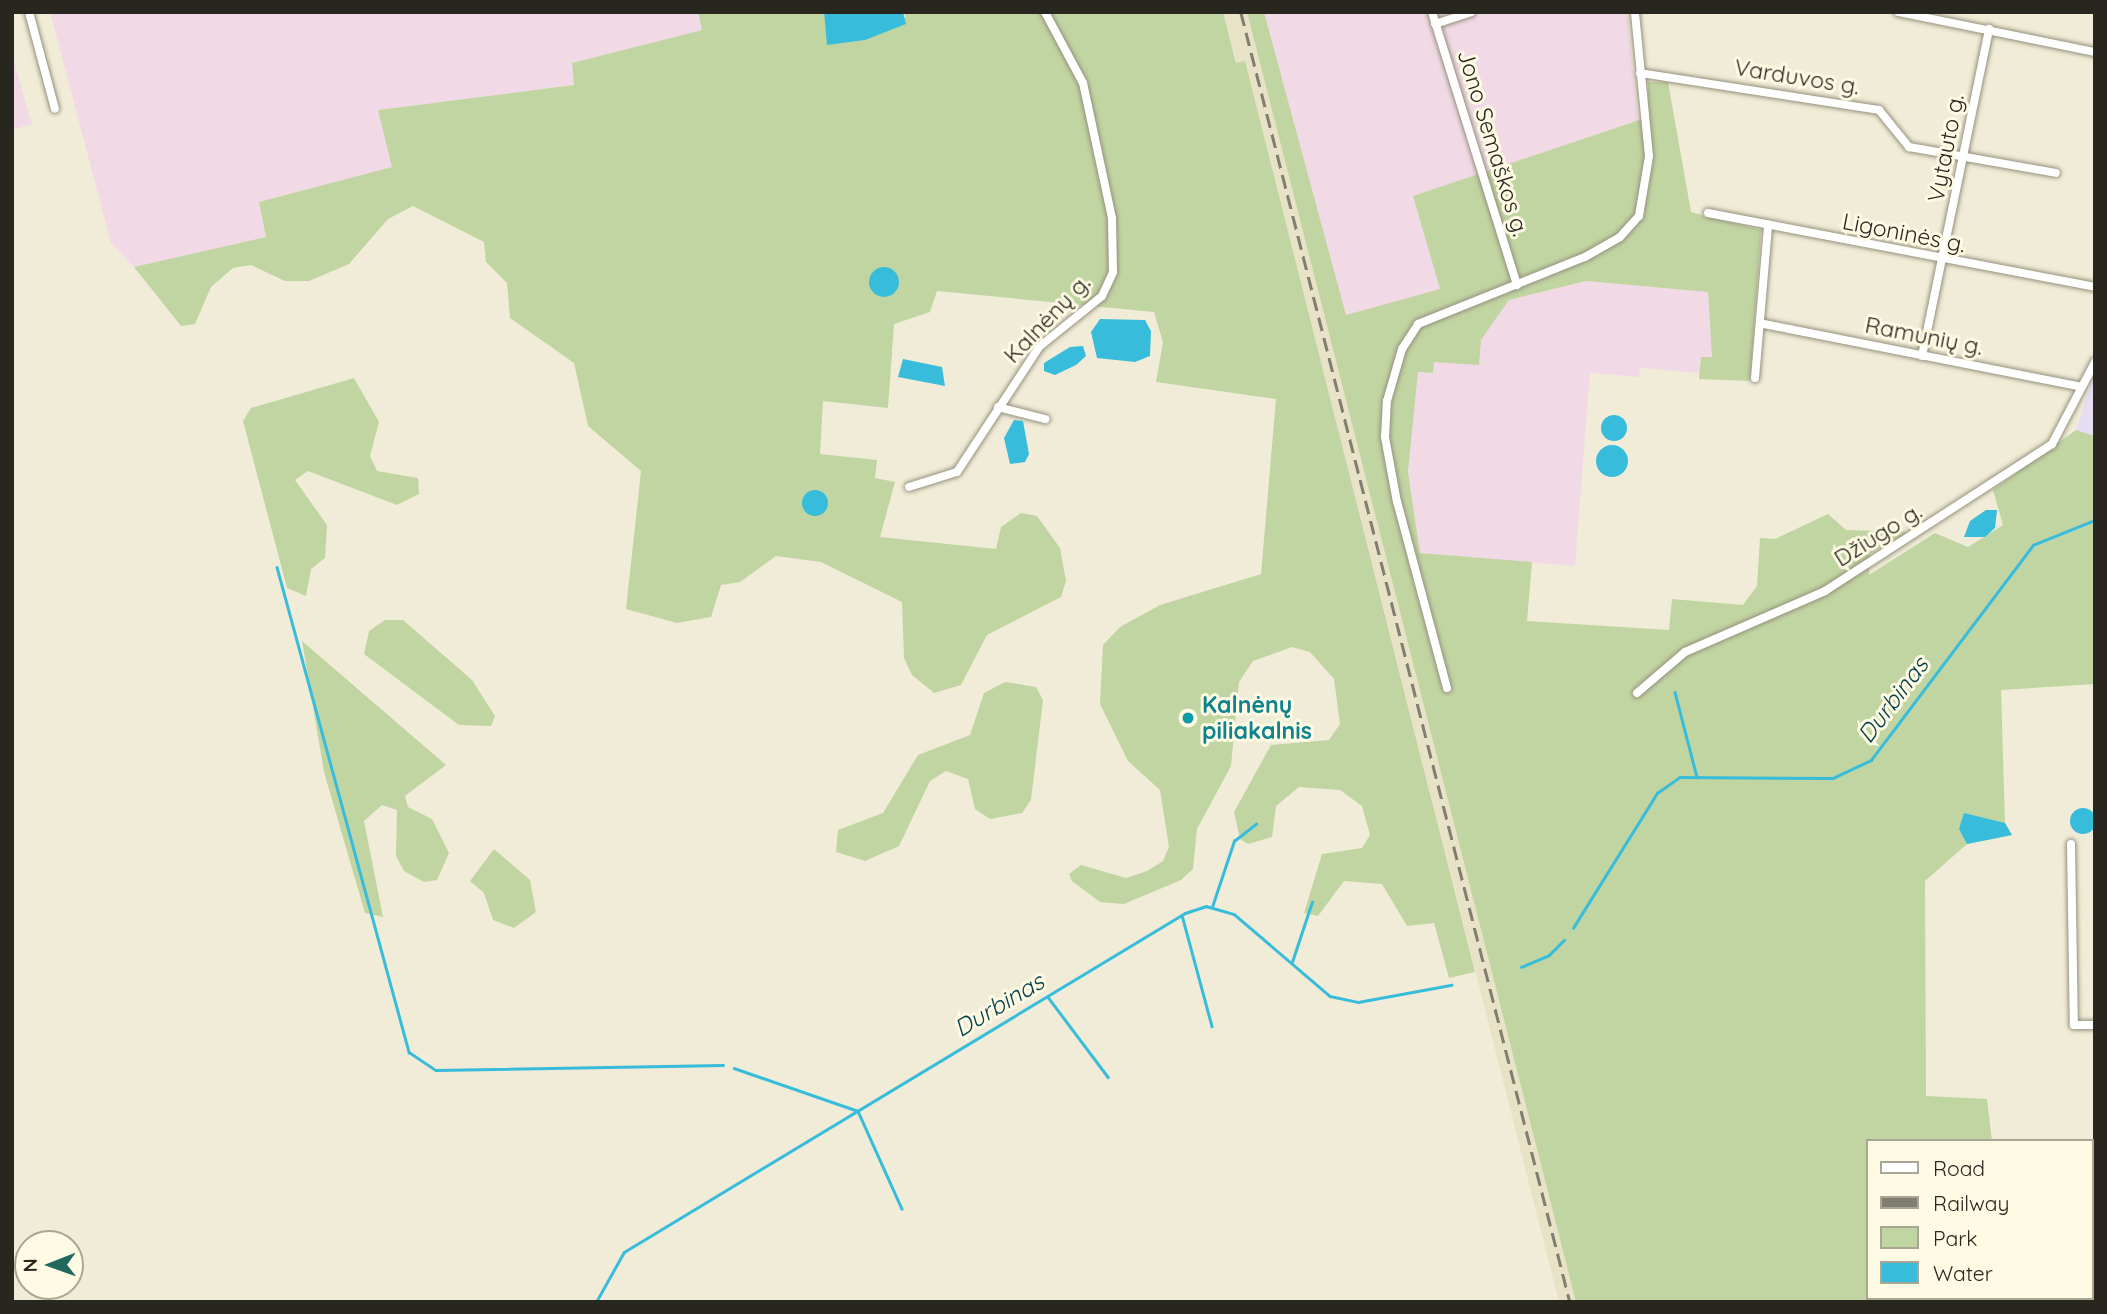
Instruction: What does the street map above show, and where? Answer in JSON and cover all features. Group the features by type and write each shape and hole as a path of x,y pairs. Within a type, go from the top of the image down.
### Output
{"street":[{"path":"29,12 55,109"},
{"name":"Kalnėnų g.","path":"909,487 957,472 1039,347 1102,296 1113,272 1116,247 1083,83 1045,12"},
{"name":"Jono Semaškos g.","path":"1432,12 1517,285"},
{"path":"1436,24 1471,12"},
{"path":"1447,688 1405,538 1385,410 1402,349 1418,324 1610,244 1639,216 1649,156 1635,12"},
{"path":"1898,12 2095,52"},
{"name":"Vytauto g.","path":"1922,356 1989,29"},
{"name":"Varduvos g.","path":"1640,73 1879,110 1909,147 2056,173"},
{"name":"Ligoninės g.","path":"1707,213 2095,287"},
{"path":"1755,378 1764,324 1768,225"},
{"name":"Ramunių g.","path":"1764,324 2078,386"},
{"name":"Džiugo g.","path":"1636,693 1685,652 1825,591 2053,443 2065,427 2078,386 2095,362"},
{"path":"998,407 1045,419"},
{"path":"2071,844 2074,1026 2095,1025"}],"shaded area":[{"path":"50,12 698,12 702,30 572,63 575,85 378,110 393,167 259,202 266,237 134,267 111,243"},
{"path":"1223,12 1247,12 1576,1302 1559,1302 1245,62 1237,64"},
{"path":"1264,12 1627,12 1638,120 1414,196 1440,289 1346,316"},
{"path":"12,54 32,124 12,130"},
{"path":"1586,281 1708,292 1712,358 1701,357 1700,373 1640,368 1639,377 1590,373 1575,566 1420,553 1408,472 1418,372 1433,373 1434,362 1481,340 1509,300"},
{"path":"2095,370 2095,436 2076,430"}],"green space":[{"path":"698,12 824,12 828,45 906,17 903,12 1223,12 1236,63 1245,61 1475,972 1449,978 1434,923 1407,926 1382,884 1344,881 1318,916 1304,913 1322,854 1362,848 1370,835 1362,806 1340,790 1299,787 1276,806 1272,837 1248,844 1240,839 1234,812 1271,745 1329,740 1340,724 1334,679 1310,652 1292,647 1253,661 1239,682 1231,766 1197,829 1193,869 1181,880 1124,904 1100,902 1072,881 1069,874 1081,865 1126,878 1147,871 1163,861 1169,847 1160,790 1128,761 1100,704 1103,645 1120,627 1160,605 1261,574 1276,399 1156,382 1163,342 1154,312 937,291 930,312 894,324 888,408 823,401 820,454 877,460 875,478 895,482 880,537 996,549 1001,527 1021,513 1037,516 1060,548 1066,581 1061,597 987,635 961,685 934,693 912,675 904,658 902,602 821,562 776,556 740,582 721,585 711,617 677,623 626,609 641,471 588,426 574,363 510,318 507,283 486,262 484,242 413,206 388,219 349,264 309,281 285,281 251,265 233,268 211,287 195,324 181,326 134,267 266,237 259,202 392,167 378,110 574,85 572,63 702,30"},
{"path":"1247,12 1264,12 1346,315 1440,289 1413,196 1648,117 1648,82 1668,82 1691,212 1761,230 1750,381 1699,379 1701,357 1712,357 1708,292 1586,281 1509,300 1481,340 1479,365 1434,362 1433,373 1418,372 1408,472 1420,553 1532,562 1527,621 1669,630 1672,599 1743,605 1757,586 1760,538 1775,539 1828,514 1846,530 1908,532 1870,554 1869,575 1935,533 1968,547 2003,525 1993,490 2076,430 2095,436 2095,684 2001,690 2005,823 2012,835 1967,844 1925,881 1926,1096 1987,1099 1992,1139 1866,1139 1866,1300 1934,1302 1576,1302"},
{"path":"354,378 379,422 370,456 377,471 418,478 419,494 397,505 308,471 295,480 327,525 325,558 311,569 306,596 287,588 243,421 251,408"},
{"path":"385,620 403,620 472,680 495,716 491,726 459,725 364,654 369,631"},
{"path":"302,641 446,765 405,796 408,807 432,819 449,853 437,880 424,882 404,871 396,856 397,810 382,805 364,821 383,917 365,913 324,772"},
{"path":"1005,682 1036,687 1043,700 1031,800 1022,813 990,819 975,809 968,779 946,771 930,781 899,846 865,861 836,852 838,830 883,813 918,755 970,735 984,693"},
{"path":"494,849 530,880 536,912 514,928 493,920 484,893 470,881"}],"water":[{"path":"824,12 903,12 906,24 865,40 827,45"},
{"path":"884,267 895,271 899,282 895,293 884,297 873,293 869,282 873,271"},
{"path":"1100,319 1145,320 1151,331 1150,356 1135,362 1097,358 1091,332"},
{"path":"1083,346 1086,356 1076,365 1055,375 1044,371 1044,363 1070,347"},
{"path":"903,359 942,367 945,386 898,377"},
{"path":"1614,415 1623,419 1627,428 1623,437 1614,441 1605,437 1601,428 1605,419"},
{"path":"1014,420 1023,421 1029,454 1025,462 1010,464 1004,438"},
{"path":"1612,445 1623,450 1628,461 1623,472 1612,477 1601,472 1596,461 1601,450"},
{"path":"815,490 824,494 828,503 824,512 815,516 806,512 802,503 806,494"},
{"path":"1986,510 1997,510 1995,528 1985,537 1964,537 1970,521"},
{"path":"2083,808 2092,812 2096,821 2092,830 2083,834 2074,830 2070,821 2074,812"},
{"path":"1964,813 2005,823 2012,835 1967,844 1959,829"}],"waterway":[{"name":"Durbinas","path":"1573,928 1657,793 1680,777 1833,778 1871,760 2033,545 2095,520"},
{"path":"277,567 409,1052 436,1070 723,1065"},
{"path":"1675,692 1697,777"},
{"path":"1212,907 1234,841 1256,824"},
{"path":"1292,962 1312,902"},
{"name":"Durbinas","path":"596,1302 624,1252 1185,913 1206,906 1234,914 1330,996 1358,1002 1451,985"},
{"path":"1182,915 1212,1026"},
{"name":"Durbinas","path":"1521,967 1549,955 1564,940"},
{"path":"1048,997 1108,1077"},
{"path":"734,1068 858,1111 902,1209"}],"railway":[{"path":"1241,12 1570,1302"}],"place":[{"name":"Kalnėnų piliakalnis","path":"1188,718"}]}
